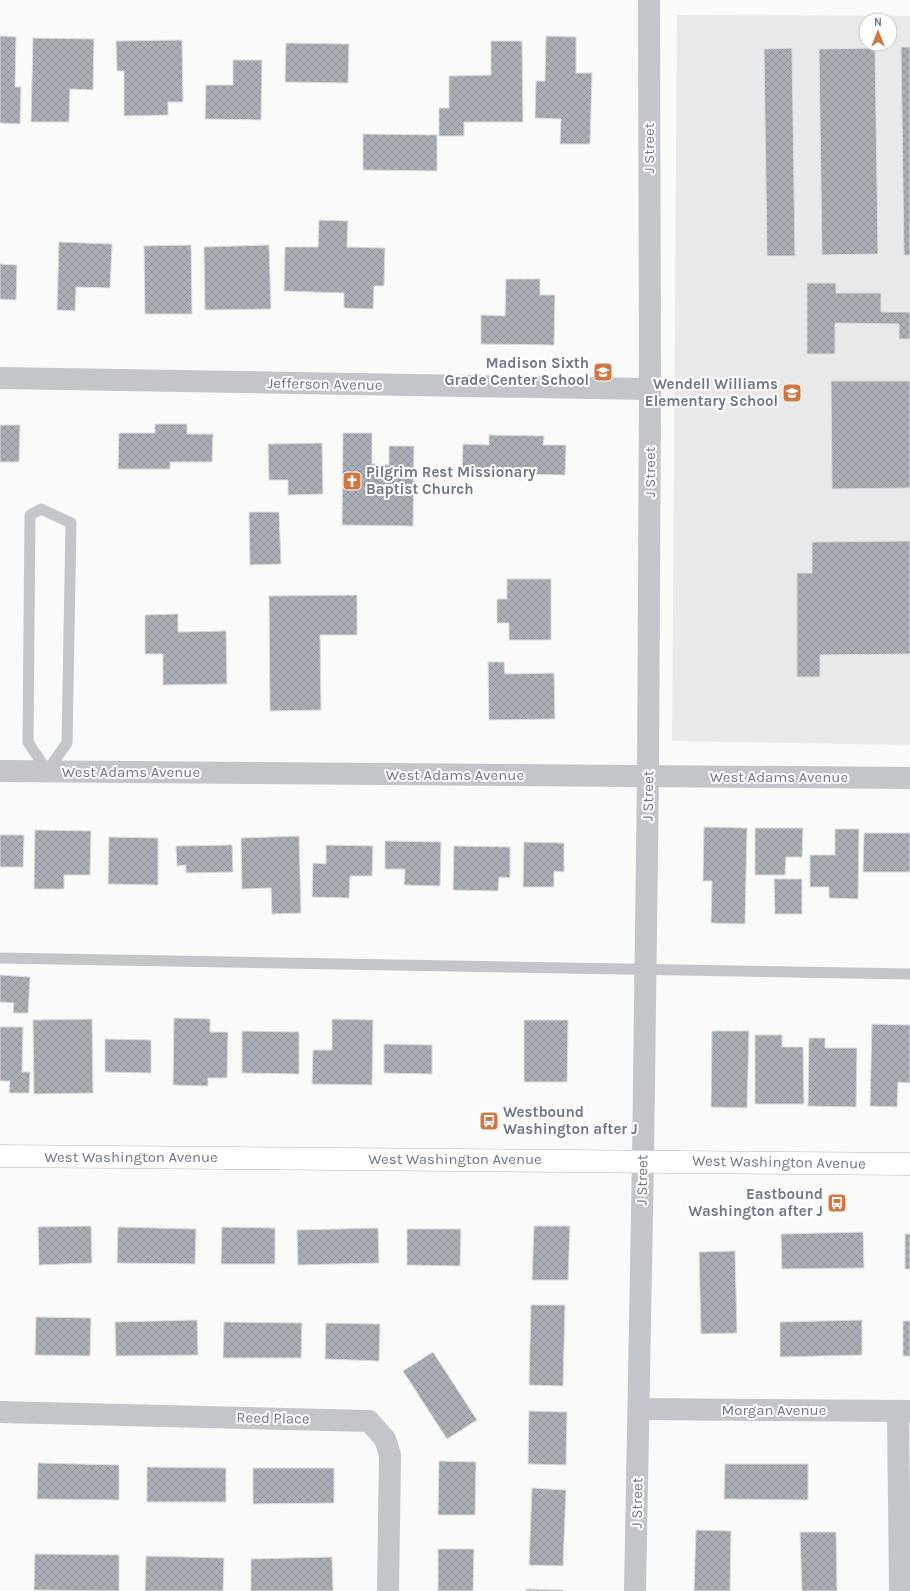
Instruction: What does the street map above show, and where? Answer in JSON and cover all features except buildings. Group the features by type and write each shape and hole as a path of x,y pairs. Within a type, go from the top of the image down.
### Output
{"main road":[{"name":"West Washington Avenue","path":"0,1156 643,1160 910,1164"}],"street":[{"name":"J Street","path":"636,1591 648,776 650,389 649,0"},
{"name":"Jefferson Avenue","path":"0,378 650,389"},
{"name":"West Adams Avenue","path":"0,771 910,778"},
{"name":"Morgan Avenue","path":"639,1409 904,1411"},
{"path":"900,1591 904,1411"},
{"name":"Reed Place","path":"0,1412 369,1421 385,1439 390,1455 388,1591"}],"lane":[{"path":"41,509 71,522 67,743 47,771 28,742 30,516 41,509"},
{"path":"0,958 645,968 910,974"}],"shaded area":[{"name":"Wendell Williams Elementary School","path":"677,15 858,16 858,52 898,52 898,16 910,16 910,745 672,741"}],"place":[{"name":"Madison Sixth Grade Center School","path":"603,372"},
{"name":"Wendell Williams Elementary School","path":"792,393"},
{"name":"Pilgrim Rest Missionary Baptist Church","path":"352,481"},
{"name":"Westbound Washington after J","path":"489,1121"},
{"name":"Eastbound Washington after J","path":"837,1203"}]}
